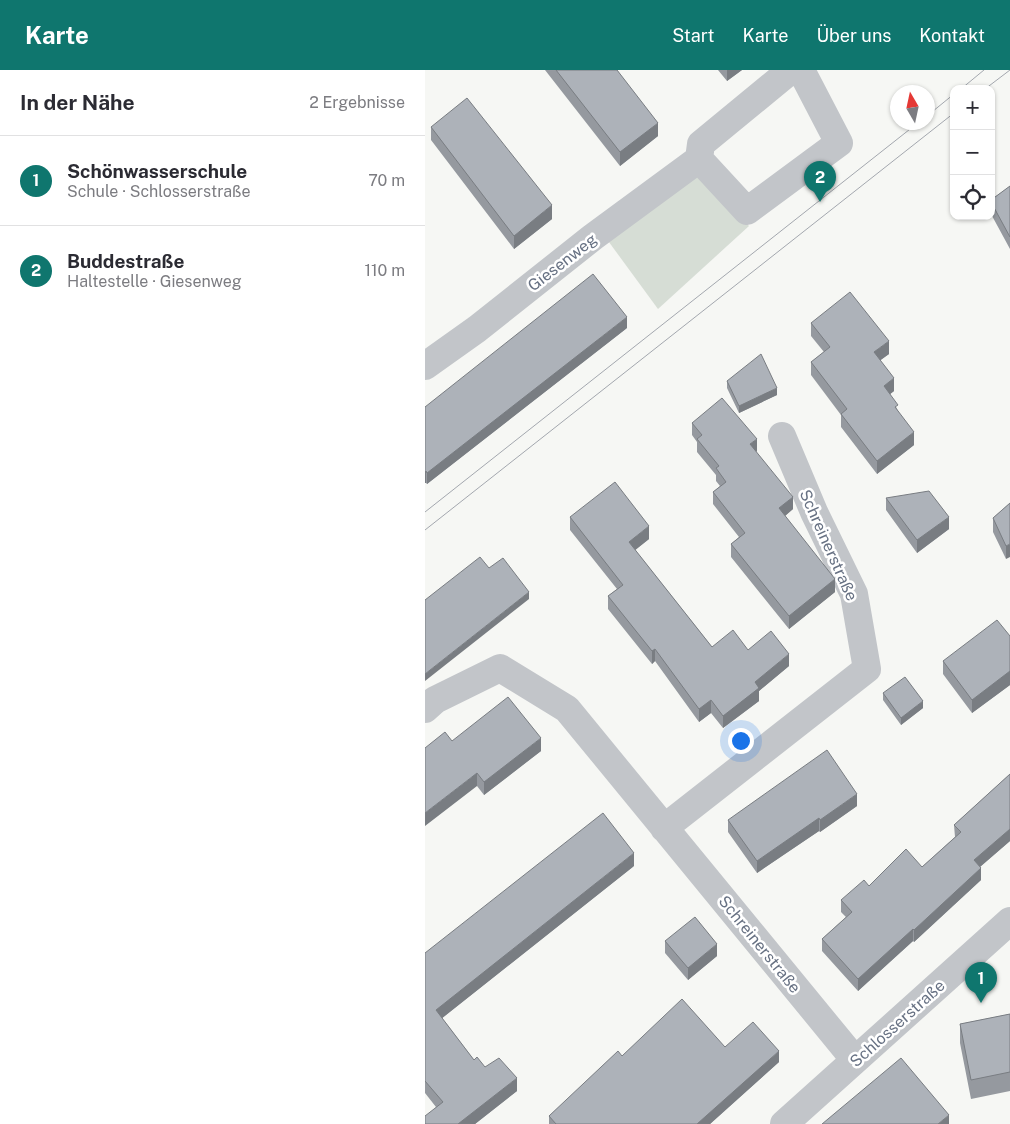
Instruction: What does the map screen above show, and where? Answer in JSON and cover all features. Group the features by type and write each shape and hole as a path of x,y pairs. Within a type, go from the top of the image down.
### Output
{"street":[{"name":"Giesenweg","path":"425,366 477,329 593,237 699,159 701,144 791,70"},
{"path":"699,159 747,211 839,143 801,70"},
{"name":"Schreinerstraße","path":"664,828 867,669 854,594 814,512 782,436"},
{"name":"Schreinerstraße","path":"425,709 435,700 501,668 567,709 855,1060"},
{"name":"Schlosserstraße","path":"784,1124 1010,921"}],"shaded area":[{"path":"696,170 749,226 658,309 606,238"}],"building":[{"path":"556,70 617,70 658,123 620,152"},
{"path":"467,98 552,205 514,236 431,127"},
{"path":"1010,186 1010,237 995,209 995,197"},
{"path":"593,274 627,317 427,473 425,472 425,407"},
{"path":"850,292 889,341 874,352 894,378 884,386 898,405 895,407 914,432 877,461 841,414 847,409 811,362 830,347 811,323"},
{"path":"761,354 777,388 739,406 727,381"},
{"path":"722,398 757,439 750,444 793,497 779,508 835,579 789,616 731,544 745,533 713,492 726,482 716,468 719,466 697,439 702,435 692,423"},
{"path":"615,482 649,526 629,542 712,647 733,630 748,650 771,631 789,654 755,682 759,688 723,716 711,700 699,709 655,649 652,651 608,596 623,585 570,517"},
{"path":"929,491 949,517 917,540 886,498"},
{"path":"1010,503 1010,544 1006,546 993,518"},
{"path":"480,557 489,568 503,558 529,592 425,674 425,600"},
{"path":"997,620 1010,636 1010,671 972,700 943,661"},
{"path":"905,677 923,701 901,718 883,693"},
{"path":"508,697 541,738 484,782 477,773 425,813 425,748 445,732 452,741"},
{"path":"827,750 857,794 757,861 728,820"},
{"path":"1010,774 1010,829 974,860 981,868 858,979 822,939 852,912 841,900 864,880 869,886 906,849 922,867 961,832 954,825"},
{"path":"603,813 634,853 436,1010 474,1060 477,1057 485,1067 499,1058 517,1078 458,1124 425,1124 425,1116 443,1102 425,1081 425,953"},
{"path":"695,917 717,944 688,968 665,941"},
{"path":"682,999 725,1047 753,1022 779,1051 697,1124 556,1124 549,1116 618,1051 622,1056"},
{"path":"1010,1014 1010,1072 971,1080 960,1024"},
{"path":"901,1058 949,1115 938,1124 822,1124"}],"tram line":[{"path":"966,85 984,70"},
{"path":"990,85 1010,70"},
{"path":"935,109 950,97"},
{"path":"425,530 950,116"},
{"path":"425,512 909,130"}],"place":[{"name":"Buddestraße","path":"820,202"},
{"name":"Schönwasserschule","path":"981,1003"}]}
